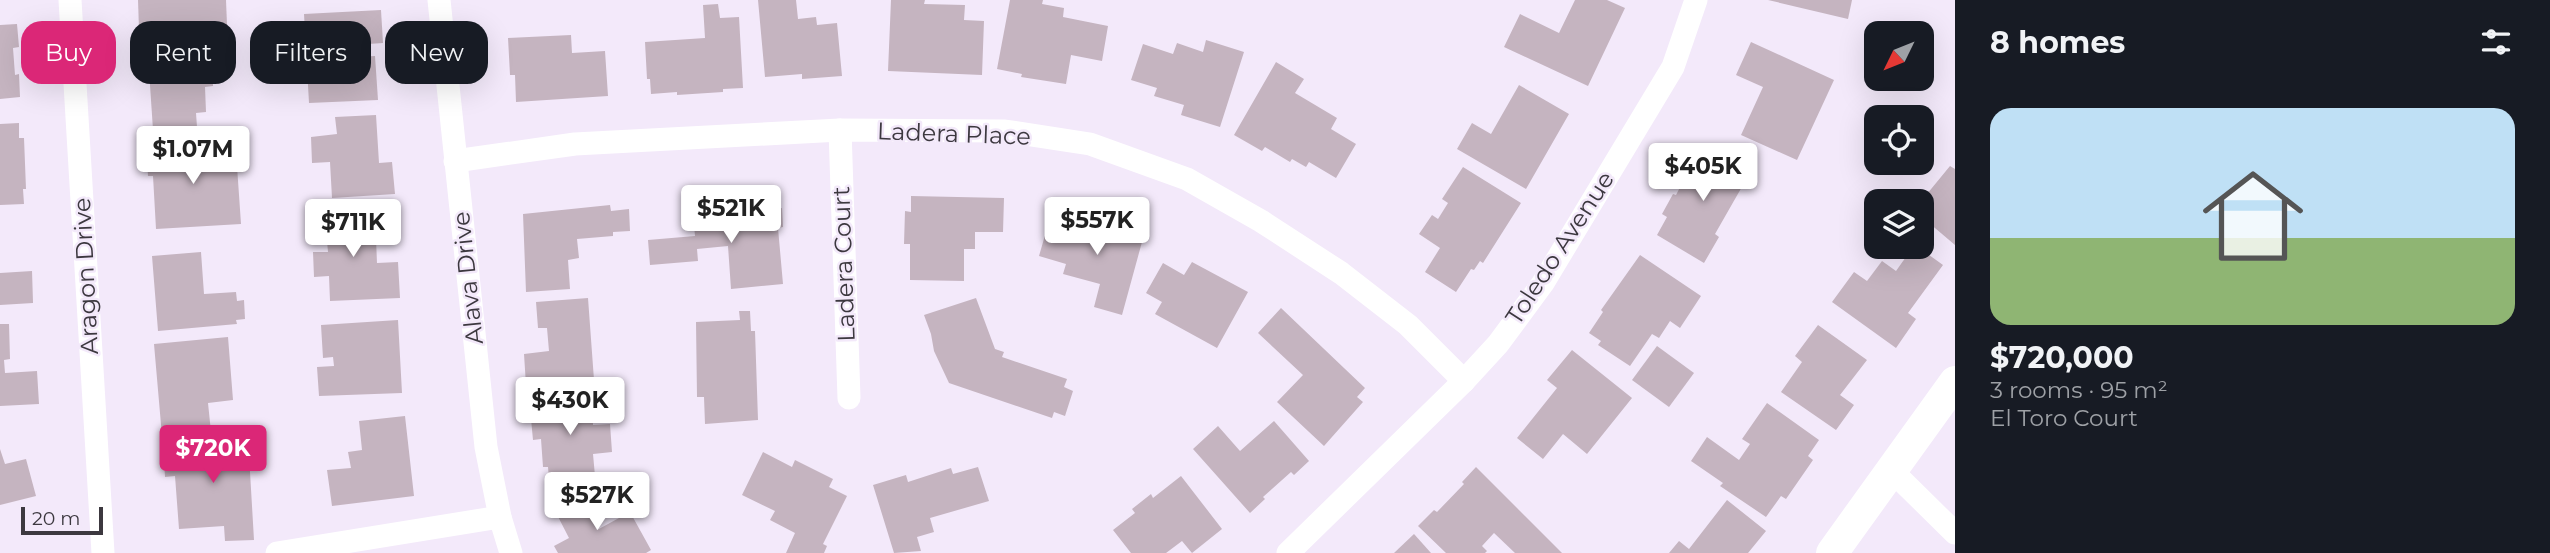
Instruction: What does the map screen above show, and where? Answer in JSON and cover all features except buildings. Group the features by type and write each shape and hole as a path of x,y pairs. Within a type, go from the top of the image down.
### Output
{"street":[{"name":"Aragon Drive","path":"70,0 103,553"},
{"name":"Alava Drive","path":"439,0 486,447 500,517 511,553"},
{"name":"Toledo Avenue","path":"1289,553 1464,381 1498,344 1543,283 1673,67 1696,0"},
{"name":"Ladera Place","path":"455,161 575,144 840,130 1005,131 1090,144 1187,179 1261,221 1341,273 1408,326 1464,381"},
{"name":"Ladera Court","path":"840,130 849,398"},
{"path":"1832,553 1955,382"},
{"path":"1891,470 1955,533"},
{"path":"278,553 500,517"}]}
